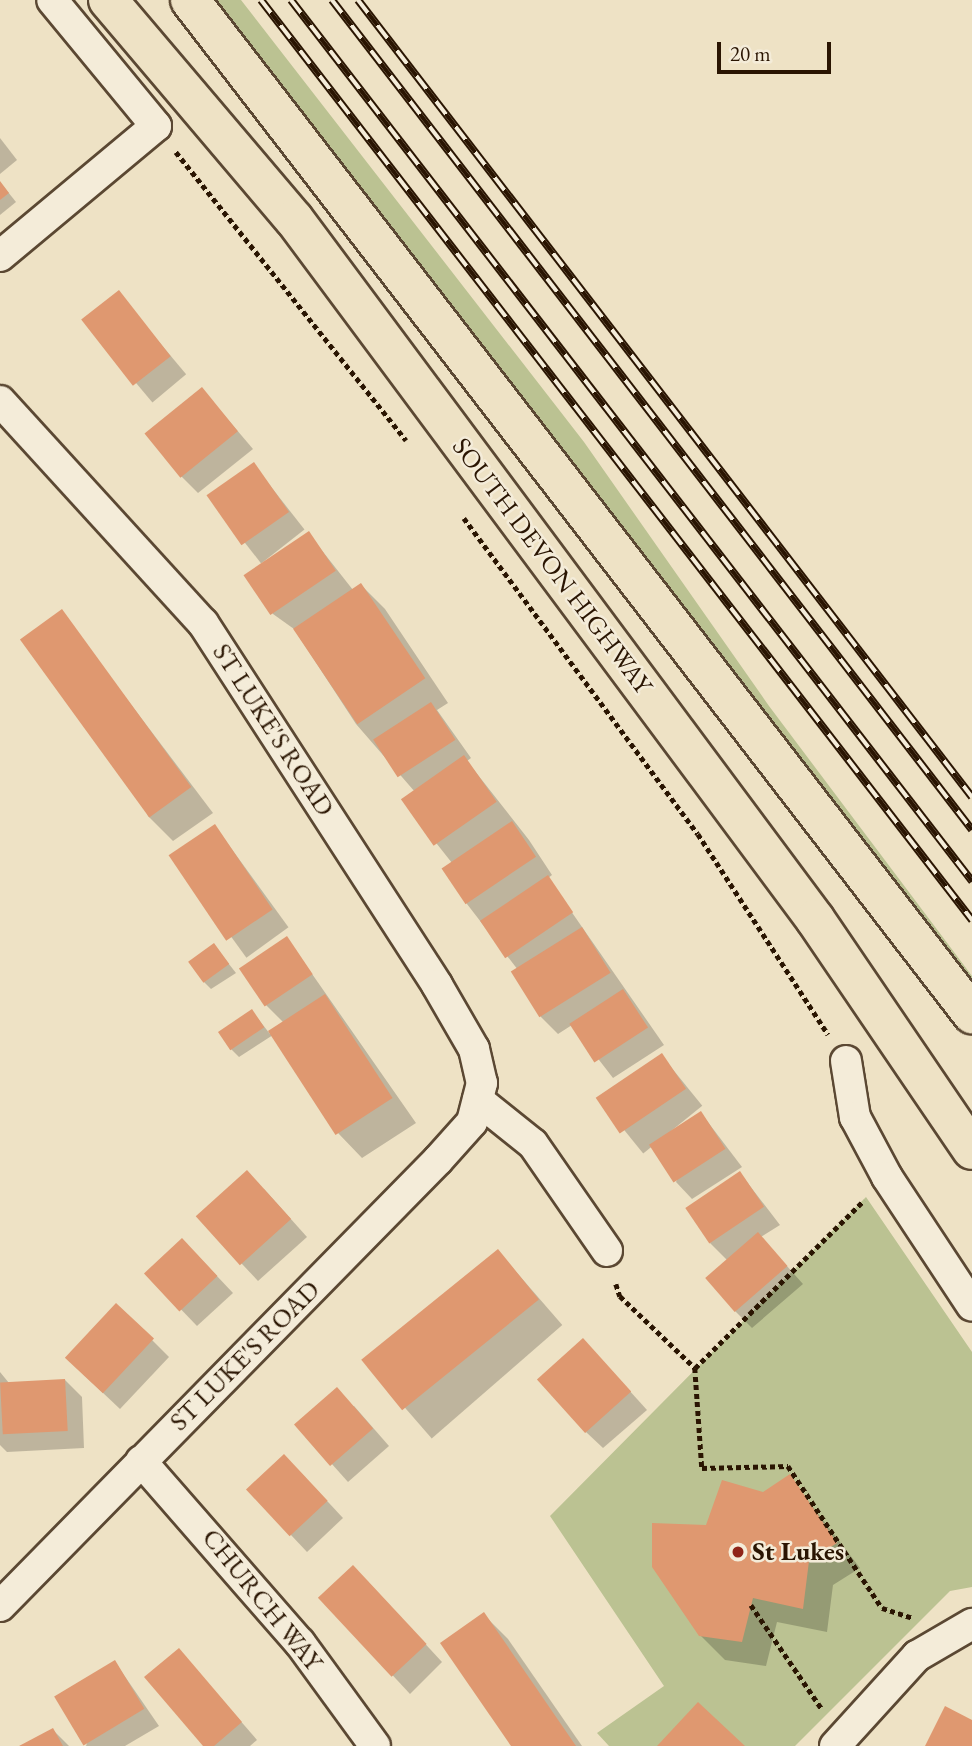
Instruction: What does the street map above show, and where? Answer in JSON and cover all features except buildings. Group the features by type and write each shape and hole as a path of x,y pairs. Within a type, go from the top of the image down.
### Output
{"highway":[{"name":"SOUTH DEVON HIGHWAY","path":"108,0 294,219 815,919 972,1150"},
{"path":"190,0 972,1014"}],"street":[{"path":"0,256 156,126 52,0"},
{"name":"ST LUKE'S ROAD","path":"0,401 203,623 474,1049 482,1083 472,1122 438,1160 141,1461 5,1589"},
{"path":"846,1061 855,1117 887,1178 972,1306"},
{"path":"478,1100 533,1144 607,1251"},
{"name":"CHURCH WAY","path":"141,1461 300,1643 375,1746"},
{"path":"848,1743 865,1716 917,1656 965,1628"}],"path":[{"path":"156,126 409,443"},
{"path":"461,514 698,834 846,1061"},
{"path":"695,1368 887,1178"},
{"path":"607,1251 620,1296 695,1368 702,1468 788,1466 882,1608 965,1628"},
{"path":"751,1605 848,1743"}],"green space":[{"path":"204,0 241,0 584,442 769,706 972,976 972,1027 401,242"},
{"path":"866,1197 972,1352 972,1587 950,1591 795,1746 609,1746 597,1733 664,1686 550,1516"}],"railway":[{"path":"261,0 972,920"},
{"path":"291,0 972,881"},
{"path":"332,0 972,830"},
{"path":"358,0 972,797"}],"place":[{"name":"St Lukes","path":"738,1552"}]}
